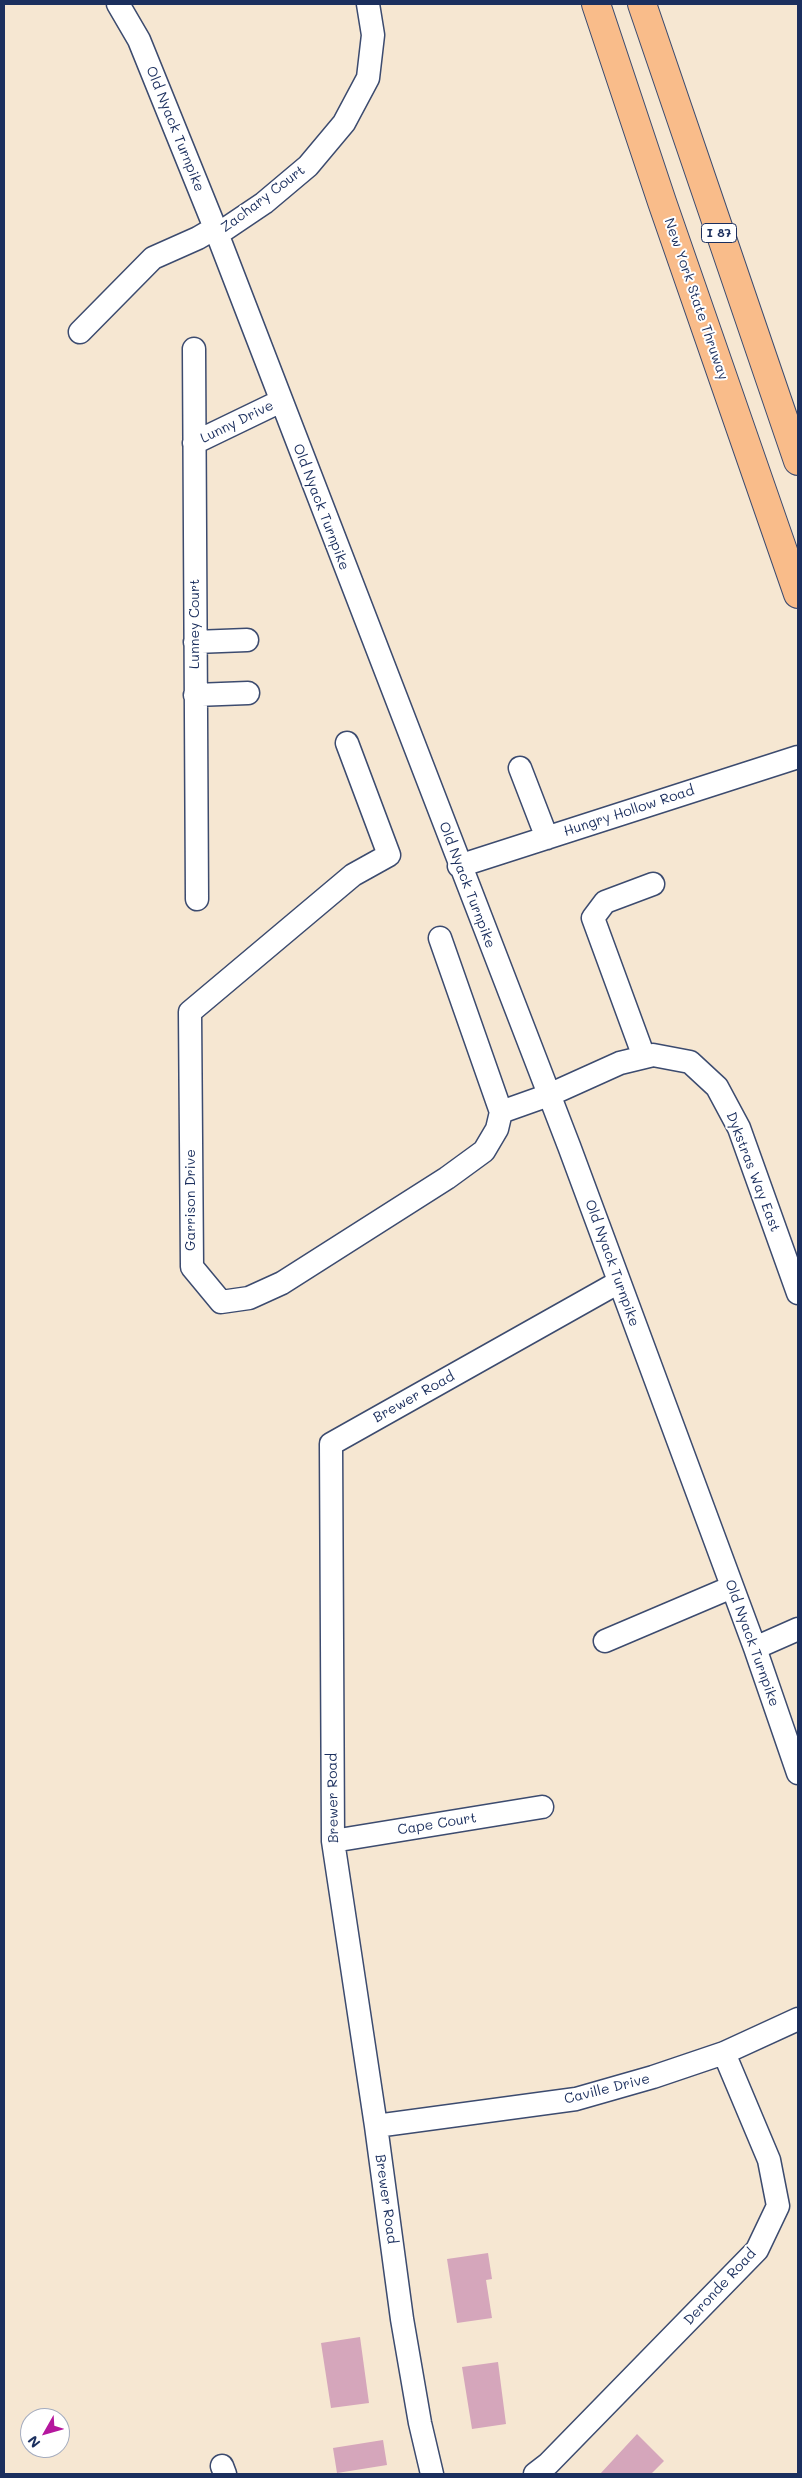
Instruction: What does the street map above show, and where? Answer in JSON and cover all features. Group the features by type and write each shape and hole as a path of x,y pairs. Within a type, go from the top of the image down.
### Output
{"highway":[{"name":"New York State Thruway","path":"596,4 662,202 798,594"},
{"name":"I 87","path":"642,4 798,461"}],"street":[{"name":"Old Nyack Turnpike","path":"118,4 139,40 216,231 549,1095 757,1654 798,1773"},
{"name":"Zachary Court","path":"80,332 153,258 216,231 264,203 308,166 344,123 368,78 372,35 368,4"},
{"name":"Lunney Court","path":"194,349 194,642 197,899"},
{"name":"Lunny Drive","path":"194,443 281,401"},
{"path":"194,642 248,640"},
{"path":"195,695 248,693"},
{"name":"Garrison Drive","path":"347,743 389,855 353,875 190,1012 192,1267 221,1302 248,1298 282,1283 447,1178 484,1151 497,1129 501,1112"},
{"name":"Hungry Hollow Road","path":"460,866 793,758"},
{"path":"520,768 547,838"},
{"path":"644,1057 593,918 605,902 653,884"},
{"path":"440,938 501,1112 549,1095"},
{"name":"Dykstras Way East","path":"549,1095 620,1063 644,1057 653,1055 690,1062 717,1087 739,1128 798,1294"},
{"name":"Brewer Road","path":"432,2474 402,2319 376,2126 333,1841 331,1444 619,1282"},
{"path":"605,1641 732,1587"},
{"path":"757,1654 798,1629"},
{"path":"757,1654 798,1646"},
{"name":"Cape Court","path":"333,1841 542,1807"},
{"name":"Caville Drive","path":"376,2126 576,2099 653,2077 724,2053 798,2020"},
{"name":"Deronde Road","path":"535,2474 548,2464 757,2250 778,2206 769,2160 724,2053"}],"building":[{"path":"488,2253 492,2279 486,2280 492,2318 457,2323 447,2259"},
{"path":"360,2337 369,2403 331,2408 321,2343"},
{"path":"498,2362 506,2424 472,2429 462,2367"},
{"path":"637,2434 664,2461 651,2474 600,2474"},
{"path":"383,2440 387,2465 337,2473 333,2448"}]}
